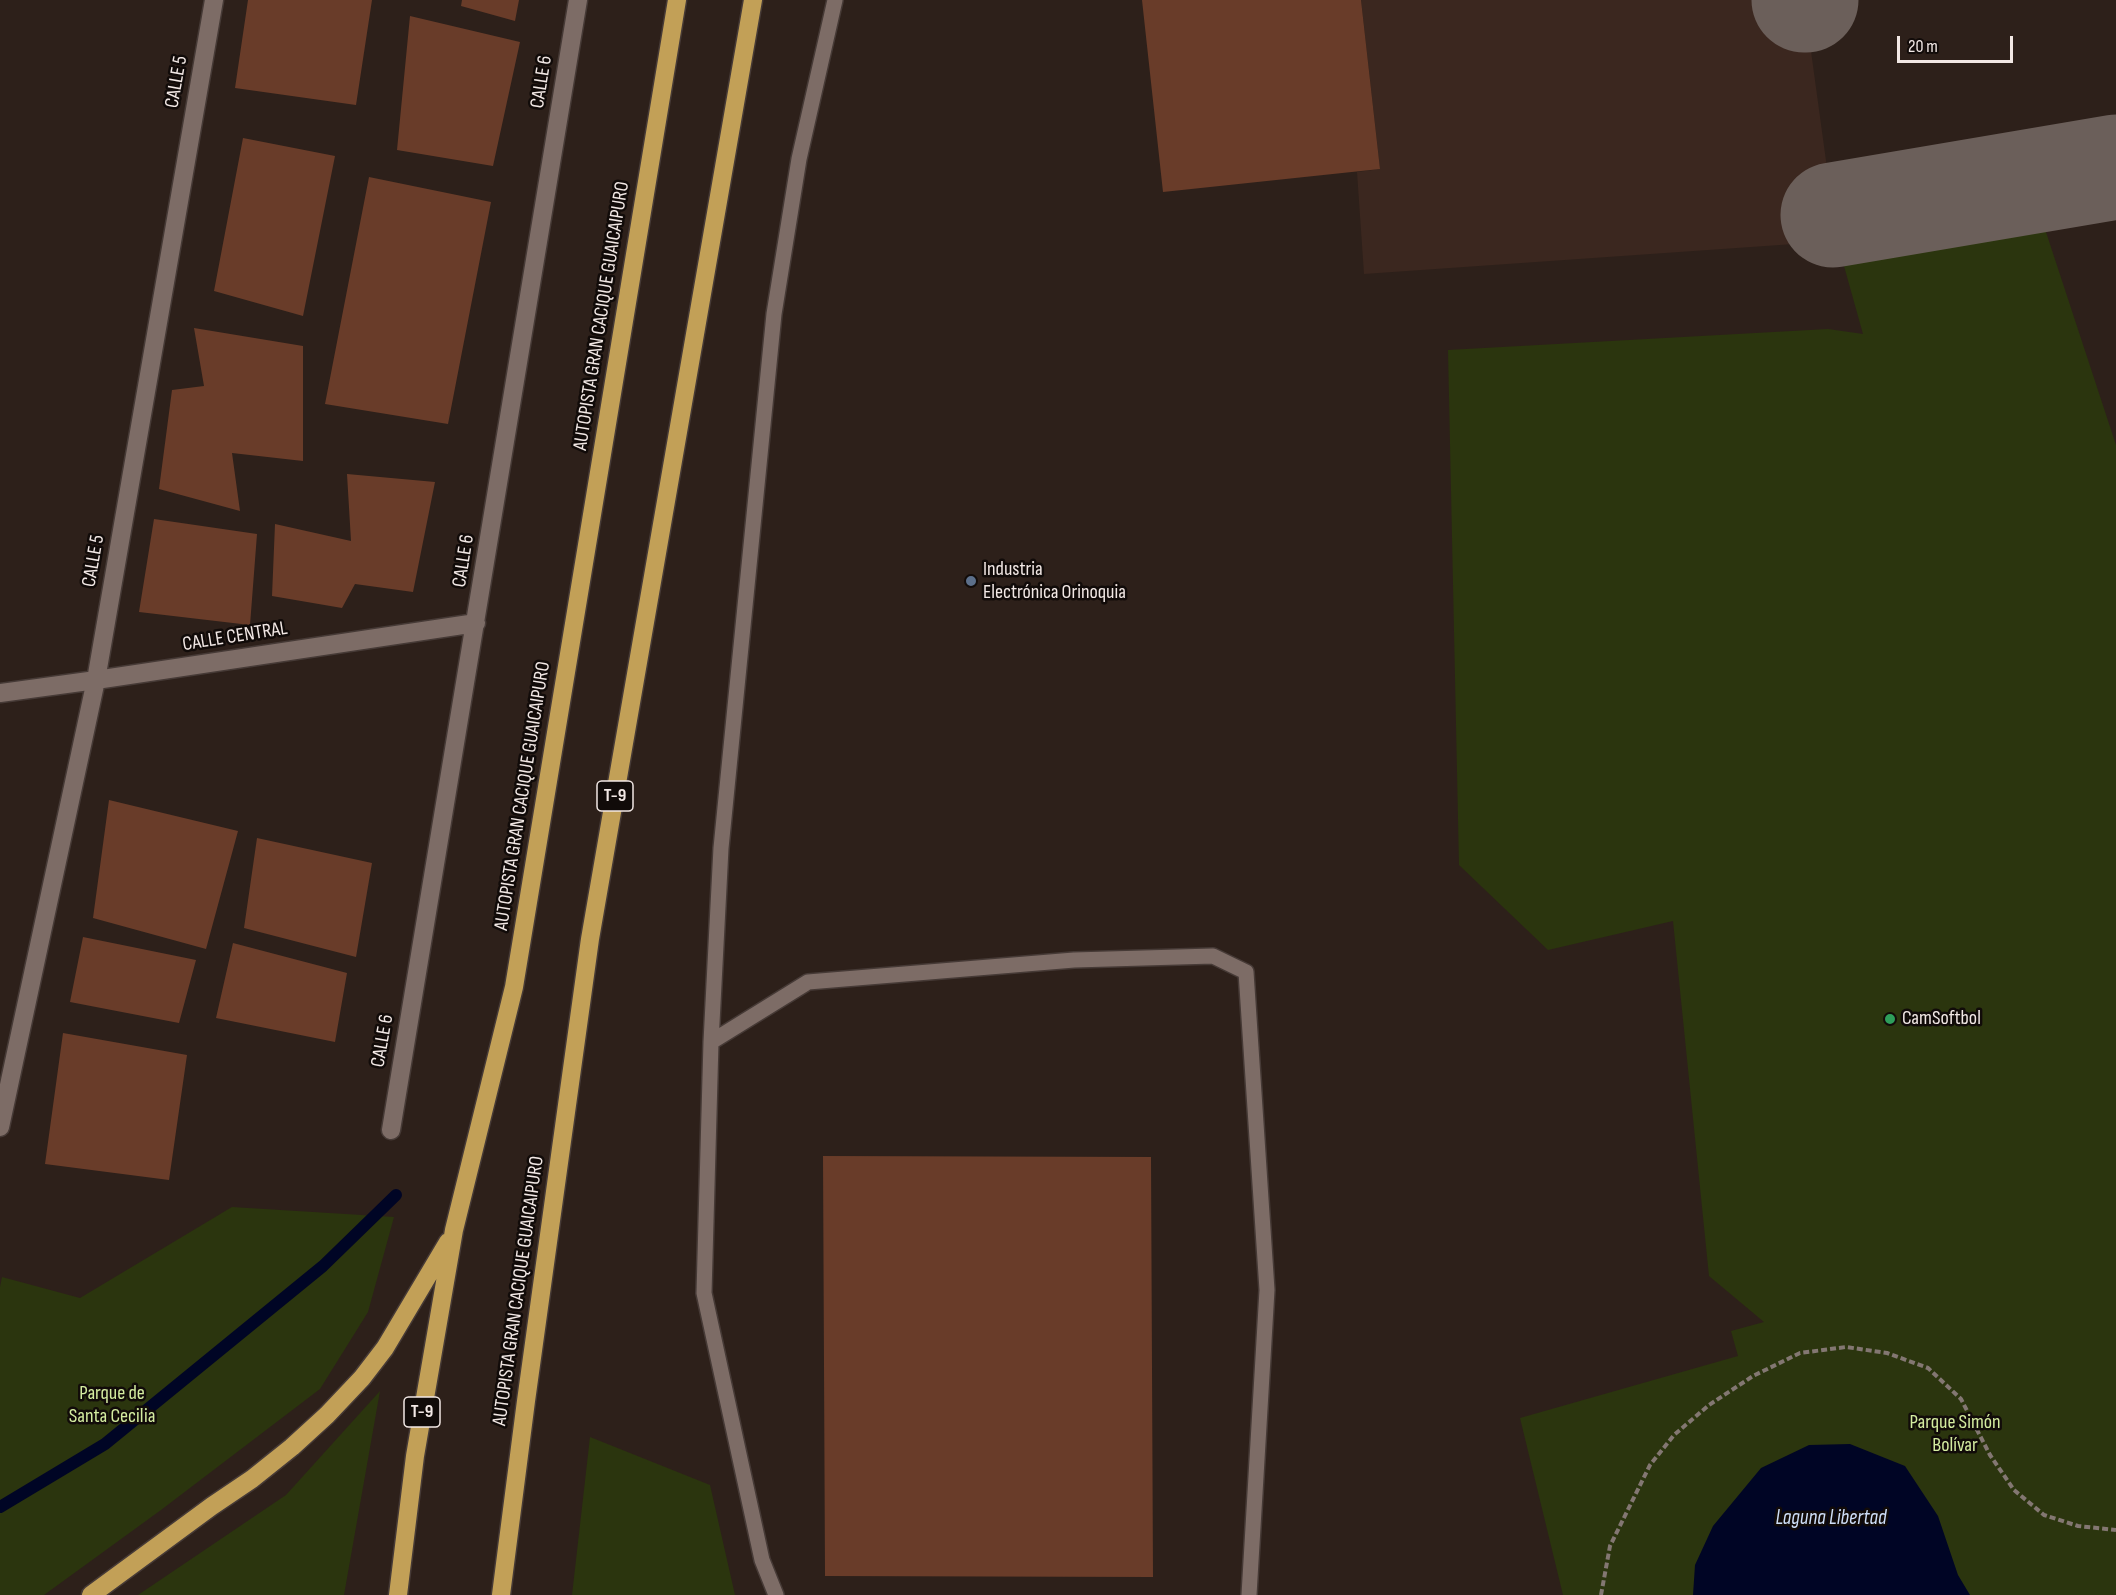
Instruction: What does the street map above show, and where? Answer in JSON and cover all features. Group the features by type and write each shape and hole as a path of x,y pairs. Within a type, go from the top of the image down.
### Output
{"highway":[{"name":"AUTOPISTA GRAN CACIQUE GUAICAIPURO","path":"398,1595 415,1456 454,1230 514,987 677,0"},
{"name":"AUTOPISTA GRAN CACIQUE GUAICAIPURO","path":"501,1595 591,939 753,0"},
{"path":"91,1595 252,1479 327,1415 362,1378 385,1348 454,1230"}],"street":[{"name":"CALLE 5","path":"0,1127 96,680 214,0"},
{"name":"CALLE 6","path":"391,1130 578,0"},
{"name":"CALLE CENTRAL","path":"0,693 476,623"}],"lane":[{"path":"776,1595 762,1560 704,1293 711,1042 721,848 774,314 799,159 835,0"},
{"path":"711,1042 808,982 1074,960 1213,956 1246,972 1267,1290 1249,1595"}],"path":[{"path":"1601,1595 1610,1546 1650,1465 1674,1435 1709,1405 1753,1376 1800,1353 1846,1347 1887,1353 1928,1368 1961,1399 1990,1455 2014,1490 2044,1515 2078,1526 2116,1530"}],"shaded area":[{"path":"1361,0 1804,0 1837,241 1364,274 1357,172 1380,169"}],"green space":[{"name":"Parque Simón Bolívar","path":"2045,229 2116,445 2116,1595 1563,1595 1520,1418 1738,1356 1731,1331 1764,1322 1709,1276 1673,921 1548,950 1459,865 1448,350 1828,329 1863,334 1837,241"},
{"name":"Parque de Santa Cecilia","path":"232,1207 394,1217 368,1312 320,1389 161,1510 44,1595 0,1595 0,1287 2,1277 80,1298"},
{"path":"380,1391 344,1595 138,1595 286,1495"},
{"path":"590,1437 710,1485 735,1595 572,1595"}],"water":[{"name":"Laguna Libertad","path":"1850,1444 1905,1466 1938,1516 1958,1575 1970,1595 1693,1595 1695,1565 1713,1526 1761,1468 1809,1445"}],"building":[{"path":"248,0 372,0 356,105 235,88"},
{"path":"462,0 519,0 515,21 461,6"},
{"path":"1142,0 1361,0 1380,169 1163,192"},
{"path":"410,16 520,42 493,166 397,150"},
{"path":"243,138 335,156 303,316 214,291"},
{"path":"369,177 491,202 448,424 325,404"},
{"path":"194,328 303,346 303,461 232,453 240,511 159,489 172,390 204,386"},
{"path":"347,474 435,482 413,592 355,584 342,608 272,596 275,524 351,541"},
{"path":"154,519 257,534 250,625 139,612"},
{"path":"109,800 238,831 206,949 93,918"},
{"path":"257,838 372,863 356,957 244,928"},
{"path":"83,937 196,960 179,1023 70,1002"},
{"path":"233,943 347,973 335,1042 216,1018"},
{"path":"63,1033 187,1055 169,1180 45,1164"},
{"path":"823,1156 1151,1157 1153,1577 825,1576"}],"waterway":[{"path":"0,1507 105,1444 323,1266 396,1195"}],"taxiway":[{"path":"1833,215 2116,167"}],"place":[{"name":"Industria Electrónica Orinoquia","path":"971,581"},
{"name":"CamSoftbol","path":"1890,1019"}]}
